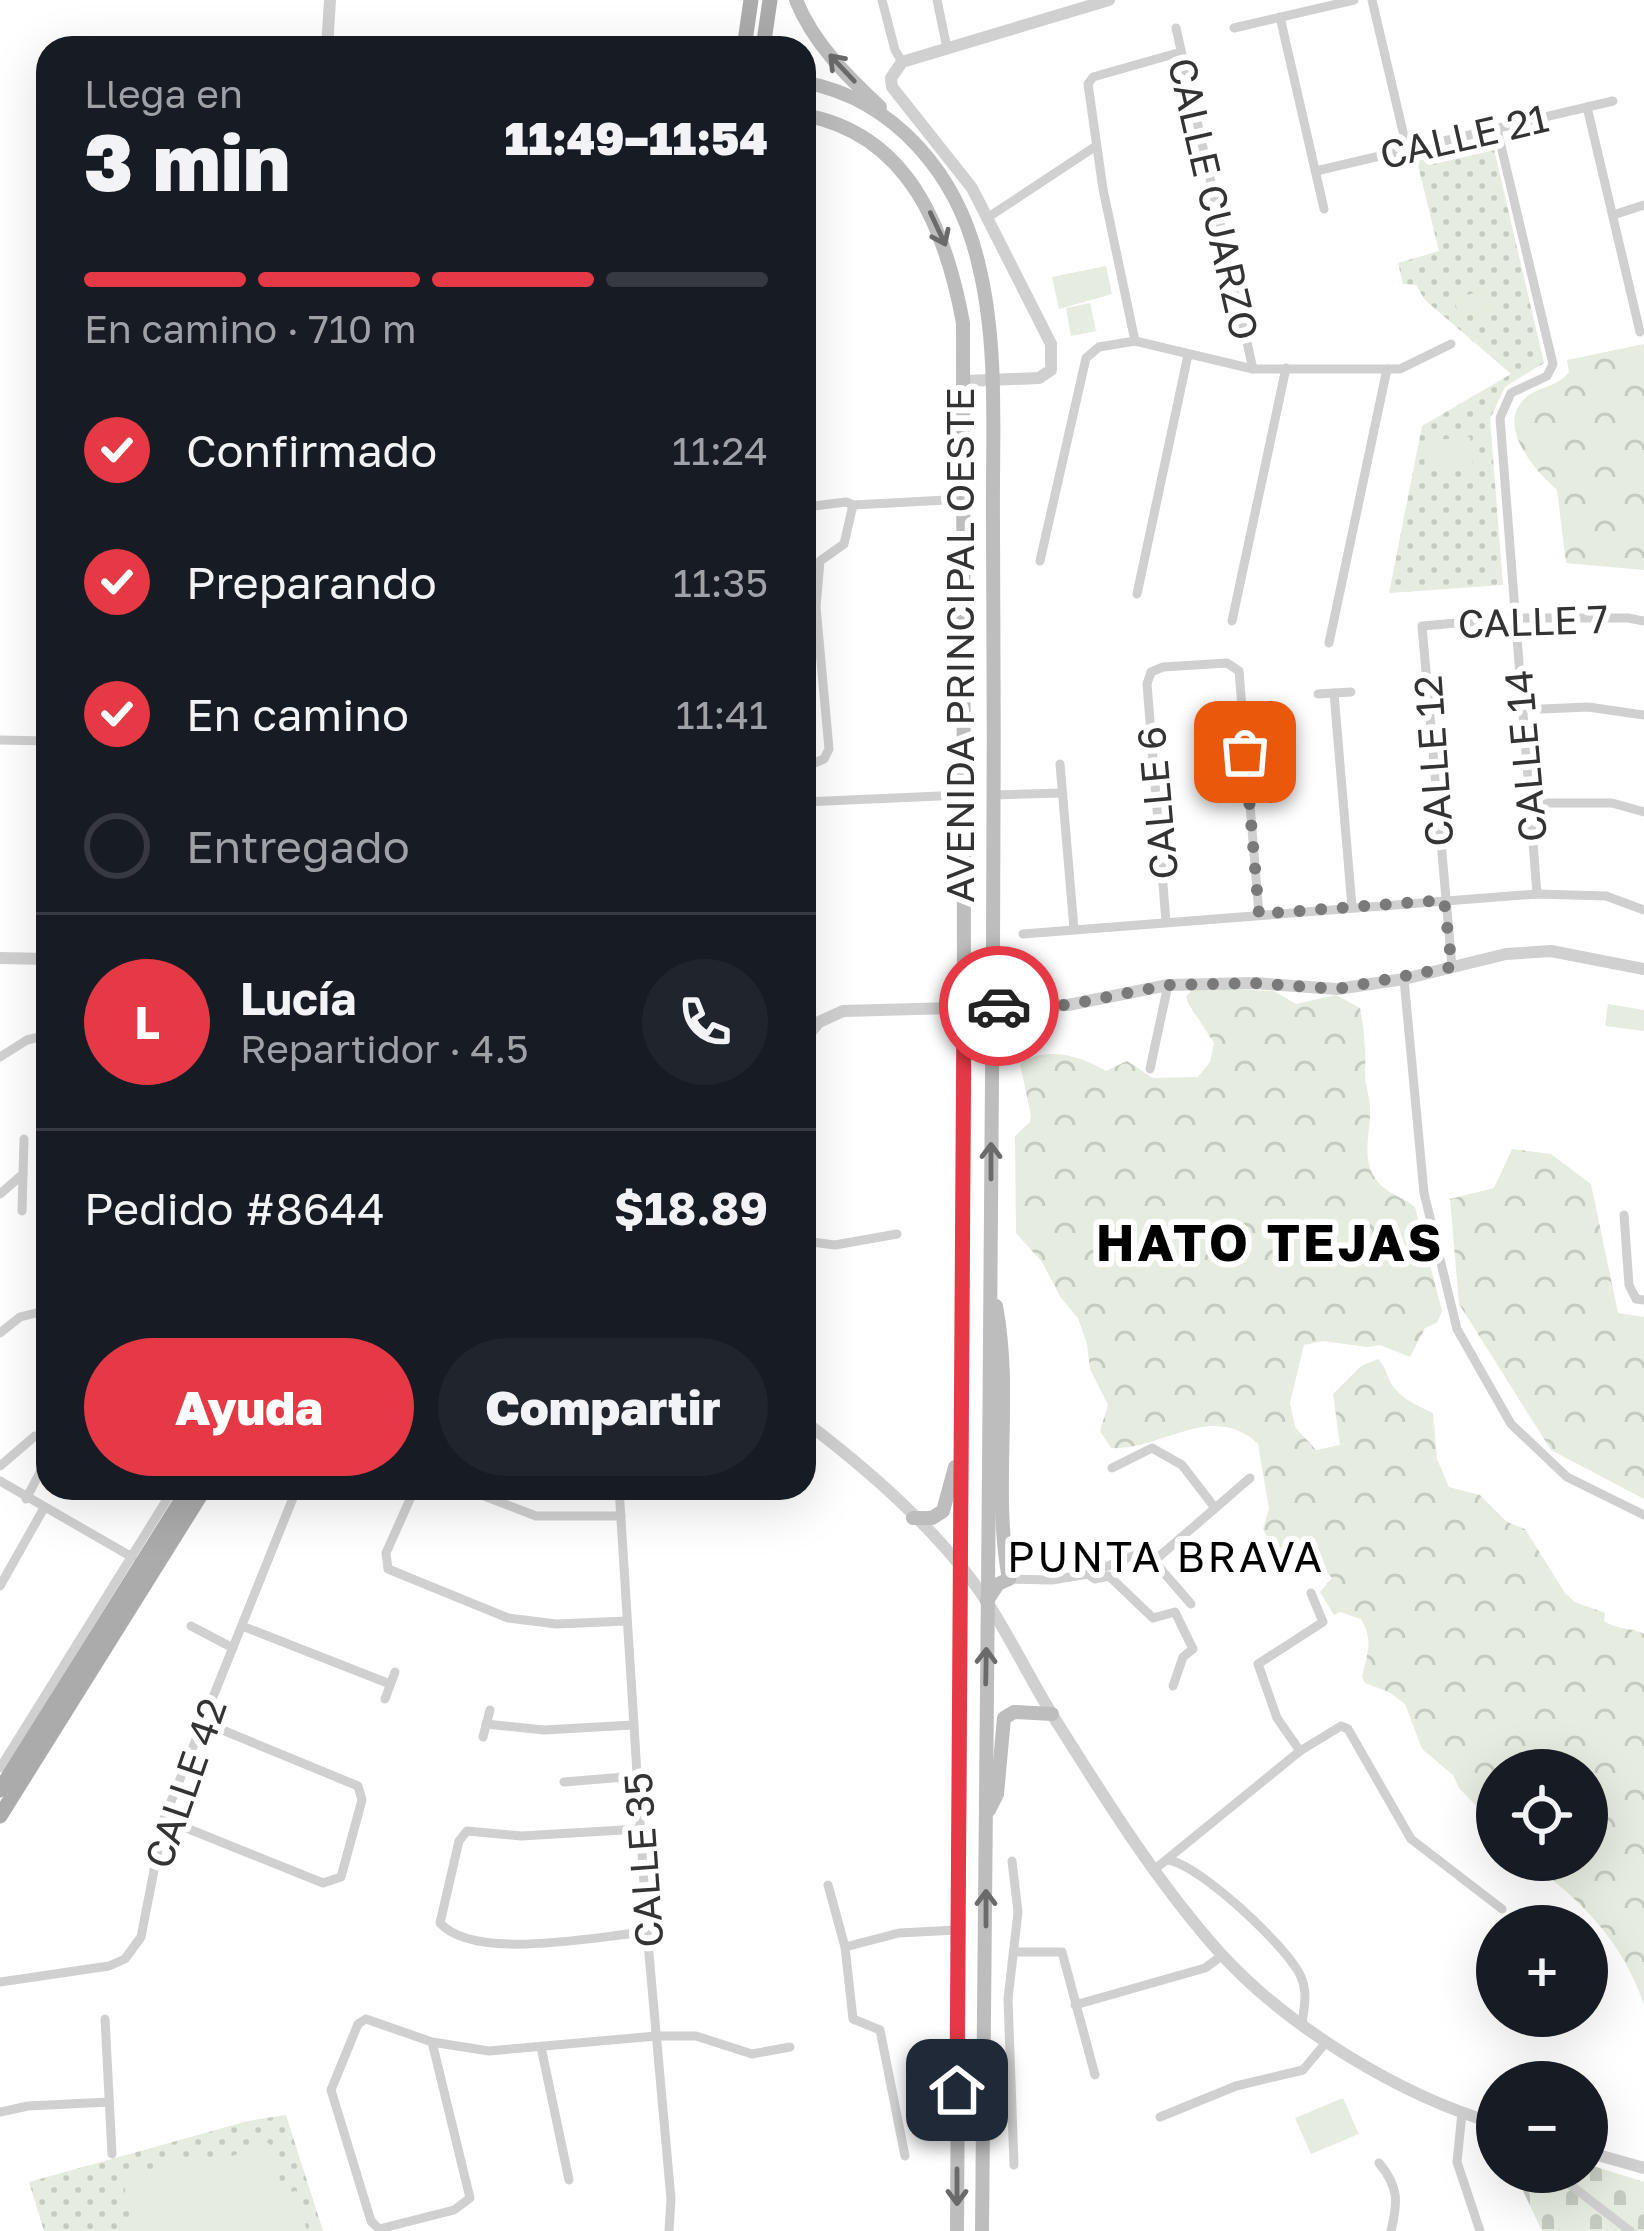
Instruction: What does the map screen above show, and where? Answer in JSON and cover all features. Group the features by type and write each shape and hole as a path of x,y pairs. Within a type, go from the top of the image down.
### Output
{"main road":[{"path":"745,36 751,0"},
{"path":"765,36 770,0"},
{"path":"796,0 814,36"},
{"path":"816,38 901,127"},
{"name":"AVENIDA PRINCIPAL OESTE","path":"816,87 869,107 901,127 929,156 967,224 988,318 994,795 982,2231"},
{"name":"AVENIDA PRINCIPAL OESTE","path":"816,119 866,139 921,196 950,262 962,323 966,381 957,2231"},
{"path":"987,1601 998,1584 1009,1579 1001,1524 1002,1363 990,1278"},
{"path":"913,1518 938,1516 947,1505 962,1432"},
{"path":"0,1790 181,1500"},
{"path":"0,1816 198,1500"},
{"path":"986,1815 997,1794 1004,1718 1014,1712 1052,1714"}],"street":[{"path":"328,36 330,0"},
{"path":"882,0 902,62"},
{"path":"937,0 947,48"},
{"path":"966,381 1039,378 1051,370 1051,344 972,188 892,87 891,78 902,62 1109,0"},
{"path":"1234,28 1354,0"},
{"path":"1372,0 1407,149"},
{"path":"1280,17 1324,209"},
{"name":"CALLE CUARZO","path":"1176,28 1252,369"},
{"path":"1135,341 1096,146 1090,81 1181,52"},
{"name":"CALLE 21","path":"1316,171 1613,101"},
{"path":"1587,107 1640,332"},
{"name":"CALLE 14","path":"1497,128 1553,364 1547,376 1511,393 1500,418 1537,894"},
{"path":"987,218 1096,146"},
{"path":"1612,214 1644,205"},
{"path":"1040,561 1086,358 1099,347 1135,341 1252,369 1400,369 1451,344"},
{"path":"1137,594 1188,355"},
{"path":"1232,621 1286,368"},
{"path":"1329,644 1387,369"},
{"path":"816,506 965,499"},
{"path":"816,598 820,562 844,544 853,506"},
{"path":"816,617 829,749 816,762"},
{"name":"CALLE 7","path":"1422,626 1514,618 1644,622"},
{"name":"CALLE 12","path":"1422,626 1452,967"},
{"name":"CALLE 6","path":"1166,922 1147,684 1151,672 1162,667 1227,662 1238,671 1259,914"},
{"path":"1318,694 1351,692"},
{"path":"1334,693 1352,907"},
{"path":"1521,710 1588,707 1644,715"},
{"path":"0,740 36,741"},
{"path":"1060,764 1074,929"},
{"path":"994,795 1062,793"},
{"path":"816,802 962,795"},
{"path":"1529,802 1612,803 1644,812"},
{"path":"1023,934 1537,894 1606,896 1644,910"},
{"path":"816,1026 843,1011 1068,1005 1168,985 1253,983 1337,989 1404,979 1506,954 1551,951 1644,969"},
{"path":"0,958 36,959"},
{"path":"1404,979 1424,1193 1457,1329 1511,1424 1567,1477 1644,1515"},
{"path":"1150,1069 1168,985"},
{"path":"0,1057 36,1038"},
{"path":"22,1211 24,1139"},
{"path":"0,1194 23,1174"},
{"path":"1624,1215 1629,1285 1636,1299 1644,1300"},
{"path":"816,1242 835,1245 897,1234"},
{"path":"0,1334 20,1317 36,1313"},
{"path":"816,1429 863,1465 961,1566 1155,1869 1223,1955 1327,2041 1476,2118"},
{"path":"0,1466 36,1436"},
{"path":"1112,1468 1151,1448 1182,1465 1215,1508"},
{"path":"1154,1562 1250,1478"},
{"path":"26,1499 36,1479"},
{"path":"0,1481 132,1557"},
{"path":"0,1768 167,1500"},
{"name":"CALLE 42","path":"0,1982 109,1966 125,1959 141,1937 164,1820 292,1500"},
{"path":"410,1500 386,1552 388,1569 508,1618 556,1624 627,1621"},
{"path":"494,1500 536,1516 621,1516"},
{"name":"CALLE 35","path":"620,1500 647,1932 671,2199 669,2231"},
{"path":"0,1586 44,1508"},
{"path":"1009,1579 1052,1580 1088,1574 1145,1551 1191,1604"},
{"path":"1088,1574 1095,1579 1109,1576 1154,1618 1174,1612 1192,1649 1183,1658 1173,1686"},
{"path":"1300,1751 1277,1718 1258,1664 1323,1622 1311,1593"},
{"path":"191,1626 233,1648"},
{"path":"242,1626 391,1684"},
{"path":"385,1699 395,1672"},
{"path":"482,1737 490,1709"},
{"path":"164,1820 323,1883 341,1877 362,1800 358,1786 203,1722"},
{"path":"486,1724 544,1730 633,1725"},
{"path":"1155,1869 1300,1751 1333,1729 1348,1729 1412,1839 1497,1905"},
{"path":"564,1782 637,1776"},
{"path":"640,1828 521,1836 467,1832 459,1841 440,1923 450,1934 491,1945 647,1932"},
{"path":"1168,1860 1185,1865 1289,1956 1307,1993 1302,2024"},
{"path":"1012,1862 1018,1912 1008,2000 1014,2165"},
{"path":"828,1885 845,1947 854,2019 880,2030 905,2156"},
{"path":"845,1947 899,1933 957,1930"},
{"path":"1014,1952 1062,1952 1095,2075"},
{"path":"1075,2005 1205,1968 1223,1955"},
{"path":"986,2000 1008,2000"},
{"path":"105,2019 112,2154"},
{"path":"432,2042 470,2198 454,2210 379,2229 370,2221 331,2090 358,2024 366,2019 432,2042 489,2051 656,2036 696,2036 752,2054 790,2048"},
{"path":"1160,2117 1236,2086 1303,2070 1327,2041"},
{"path":"541,2047 569,2180"},
{"path":"0,2112 109,2102"},
{"path":"1462,2114 1457,2162 1480,2231"},
{"path":"1608,2158 1644,2168"},
{"path":"1379,2163 1392,2179 1398,2201 1391,2231"},
{"path":"1583,2193 1630,2231"}],"green space":[{"path":"1487,141 1493,145 1544,363 1505,387 1490,419 1503,585 1389,593 1422,426 1511,374 1425,300 1416,285 1403,284 1398,263 1439,251 1416,157"},
{"path":"1106,266 1112,294 1059,309 1052,277"},
{"path":"1487,290 1492,309 1459,317 1454,298"},
{"path":"1090,303 1096,331 1071,336 1066,308"},
{"path":"1644,344 1644,570 1566,563 1557,490 1520,445 1515,418 1519,406 1529,395 1564,377 1569,372 1567,360"},
{"path":"1470,437 1473,465 1425,469 1423,441"},
{"path":"1195,987 1274,991 1296,1004 1336,995 1360,1008 1370,1103 1369,1164 1381,1185 1415,1207 1442,1311 1437,1323 1425,1328 1410,1357 1380,1345 1323,1341 1304,1345 1290,1403 1295,1427 1316,1450 1340,1445 1333,1394 1361,1366 1378,1359 1397,1391 1433,1413 1437,1459 1449,1487 1480,1495 1507,1522 1525,1529 1575,1602 1605,1613 1608,1624 1644,1634 1644,2005 1608,1936 1608,1905 1580,1905 1554,1881 1608,1881 1608,1749 1476,1749 1476,1806 1453,1775 1422,1749 1405,1704 1365,1683 1367,1634 1361,1619 1340,1612 1334,1615 1320,1592 1332,1578 1313,1557 1290,1565 1279,1559 1263,1529 1269,1509 1258,1444 1223,1426 1111,1448 1100,1431 1108,1405 1090,1369 1078,1318 1042,1262 1016,1233 1015,1136 1031,1115 1020,1064 1051,1054 1086,1061 1106,1071 1127,1061 1153,1078 1198,1077 1210,1062 1214,1043 1186,996"},
{"path":"1608,1004 1644,1010 1644,1031 1605,1026"},
{"path":"1512,1149 1551,1154 1591,1184 1618,1313 1644,1317 1644,1499 1551,1450 1459,1304 1450,1199 1494,1188"},
{"path":"1343,2098 1359,2134 1311,2154 1295,2118"},
{"path":"286,2115 323,2231 44,2231 29,2182 248,2121"},
{"path":"269,2143 284,2193 296,2191 307,2231 132,2231 123,2178 190,2157 212,2163"},
{"path":"1608,2171 1644,2182 1644,2231 1542,2231 1524,2193 1608,2193"}],"way so far":[{"path":"999,1006 1068,1005 1168,985 1253,983 1337,989 1452,967 1444,900 1259,914 1245,752"}],"district":[{"name":"HATO TEJAS","path":"1270,1241"},
{"name":"PUNTA BRAVA","path":"1166,1556"}],"route":[{"path":"957,2090 964,1007 999,1006"}]}
